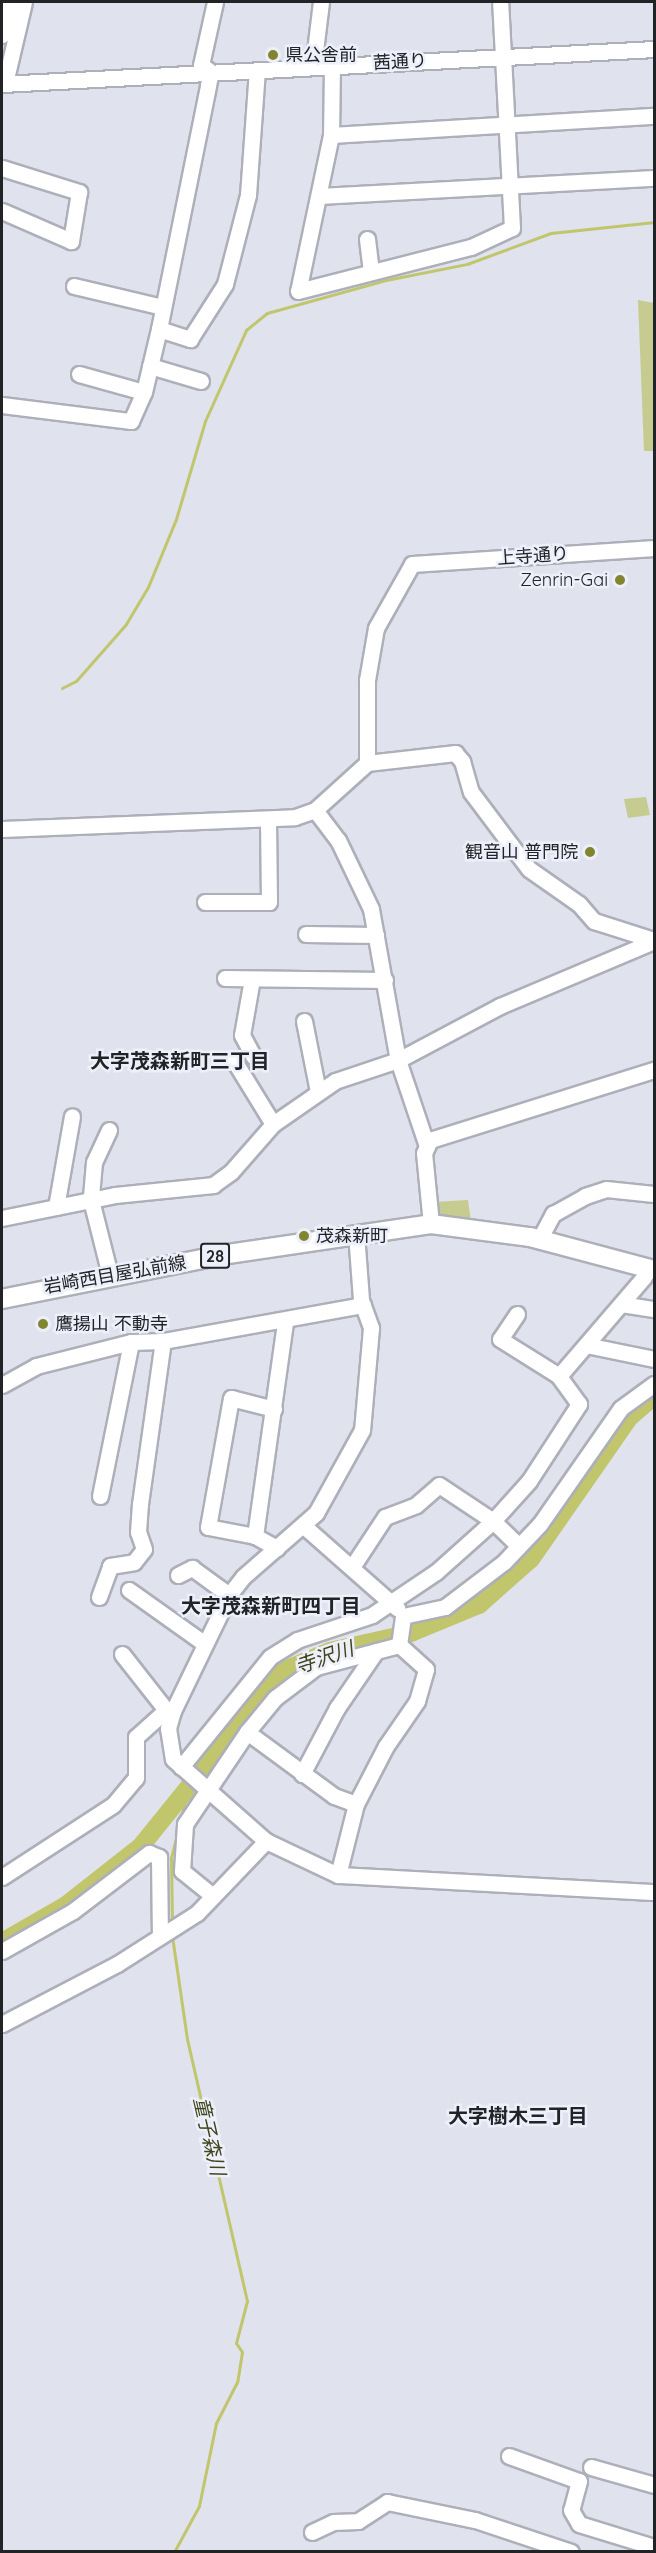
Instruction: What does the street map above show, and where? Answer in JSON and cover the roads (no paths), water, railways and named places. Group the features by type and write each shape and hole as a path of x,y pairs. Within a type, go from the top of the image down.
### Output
{"main road":[{"name":"岩崎西目屋弘前線","path":"2,1299 110,1275 356,1233 431,1224 539,1239 650,1269"}],"street":[{"path":"2,35 9,2"},
{"path":"3,84 24,2"},
{"path":"2,405 120,423 131,422 144,392 159,329 211,72 201,64 215,2"},
{"path":"313,67 321,2"},
{"path":"332,66 331,135 298,291 471,248 512,228 500,2"},
{"name":"茜通り","path":"3,84 654,49"},
{"path":"159,329 190,339 225,284 248,195 257,70"},
{"path":"331,135 654,116"},
{"path":"2,168 79,192 71,241 2,211"},
{"path":"318,196 654,178"},
{"path":"367,239 371,272"},
{"path":"74,286 163,307"},
{"path":"150,366 201,381"},
{"path":"79,374 144,392"},
{"name":"上寺通り","path":"367,763 367,680 376,628 412,564 654,548"},
{"path":"2,829 268,820 315,810 367,763 454,753 462,761 471,792 529,868 579,904 594,921 654,940"},
{"path":"315,810 356,873 376,935 398,1060 426,1143 431,1224"},
{"path":"205,902 269,902 268,820"},
{"path":"306,934 376,935"},
{"path":"2,1218 91,1200 213,1185 231,1172 273,1124 335,1081 398,1060 500,1006 654,940"},
{"path":"225,978 385,980"},
{"path":"252,979 242,1035 253,1056"},
{"path":"304,1021 318,1092"},
{"path":"233,1059 273,1124"},
{"path":"426,1143 654,1070"},
{"path":"56,1207 72,1116"},
{"path":"110,1130 94,1162 91,1200 110,1275"},
{"path":"539,1239 554,1214 585,1196 606,1189 654,1194"},
{"path":"2,1877 113,1805 136,1778 136,1737 169,1710 229,1595 277,1548 305,1527 362,1430 370,1328 363,1305 356,1233"},
{"path":"559,1376 650,1269"},
{"path":"621,1304 654,1309"},
{"path":"2,1386 36,1366 131,1342 163,1341 285,1322 363,1305"},
{"path":"183,1769 270,1656 297,1640 372,1615 436,1572 493,1521 530,1481 579,1404 559,1376 500,1339 517,1314"},
{"path":"255,1536 285,1322"},
{"path":"99,1597 110,1566 134,1562 144,1549 138,1532 140,1504 163,1341"},
{"path":"100,1496 131,1342"},
{"path":"586,1345 654,1359"},
{"path":"403,1618 445,1607 519,1546 540,1524 621,1407 654,1384"},
{"path":"274,1408 231,1398 208,1527 255,1536 277,1548"},
{"path":"352,1567 385,1517 416,1505 439,1485 493,1521 519,1546"},
{"path":"305,1527 391,1602 403,1618 400,1642"},
{"path":"178,1575 192,1568 229,1595"},
{"path":"129,1590 205,1644"},
{"path":"213,1896 182,1871 185,1824 206,1787 275,1698 316,1667 400,1642"},
{"path":"338,1875 356,1804 386,1746 417,1701 426,1669 400,1642"},
{"path":"302,1774 337,1708 376,1651"},
{"path":"122,1654 169,1710 169,1743 173,1759 266,1841 338,1875 654,1892"},
{"path":"247,1732 334,1796 356,1804"},
{"path":"2,2024 167,1932 213,1896 266,1841"},
{"path":"2,1951 73,1911 149,1853 159,1857 167,1932"},
{"path":"509,2456 579,2481 571,2510 579,2524 654,2547"},
{"path":"591,2468 654,2485"},
{"path":"312,2532 333,2522 358,2521 387,2502 395,2502 475,2520 571,2552"}],"waterway":[{"path":"62,688 76,681 126,624 148,587 176,519 205,421 246,330 267,313 386,280 467,264 551,233 654,222"},
{"name":"寺沢川","path":"2,1942 66,1905 141,1846 282,1671 330,1651 411,1633 479,1605 531,1559 629,1418 654,1396"},
{"name":"童子森川","path":"172,1924 171,1858 187,1793"},
{"name":"童子森川","path":"172,1936 187,2039 247,2301 236,2343 242,2352 237,2382 216,2423 199,2506 174,2552"}],"place":[{"name":"県公舎前","path":"273,55"},
{"name":"Zenrin-Gai","path":"620,580"},
{"name":"観音山 普門院","path":"590,852"},
{"name":"茂森新町","path":"304,1236"},
{"name":"鷹揚山 不動寺","path":"43,1324"}],"district":[{"name":"大字茂森新町三丁目","path":"180,1060"},
{"name":"大字茂森新町四丁目","path":"271,1605"},
{"name":"大字樹木三丁目","path":"518,2115"}]}
